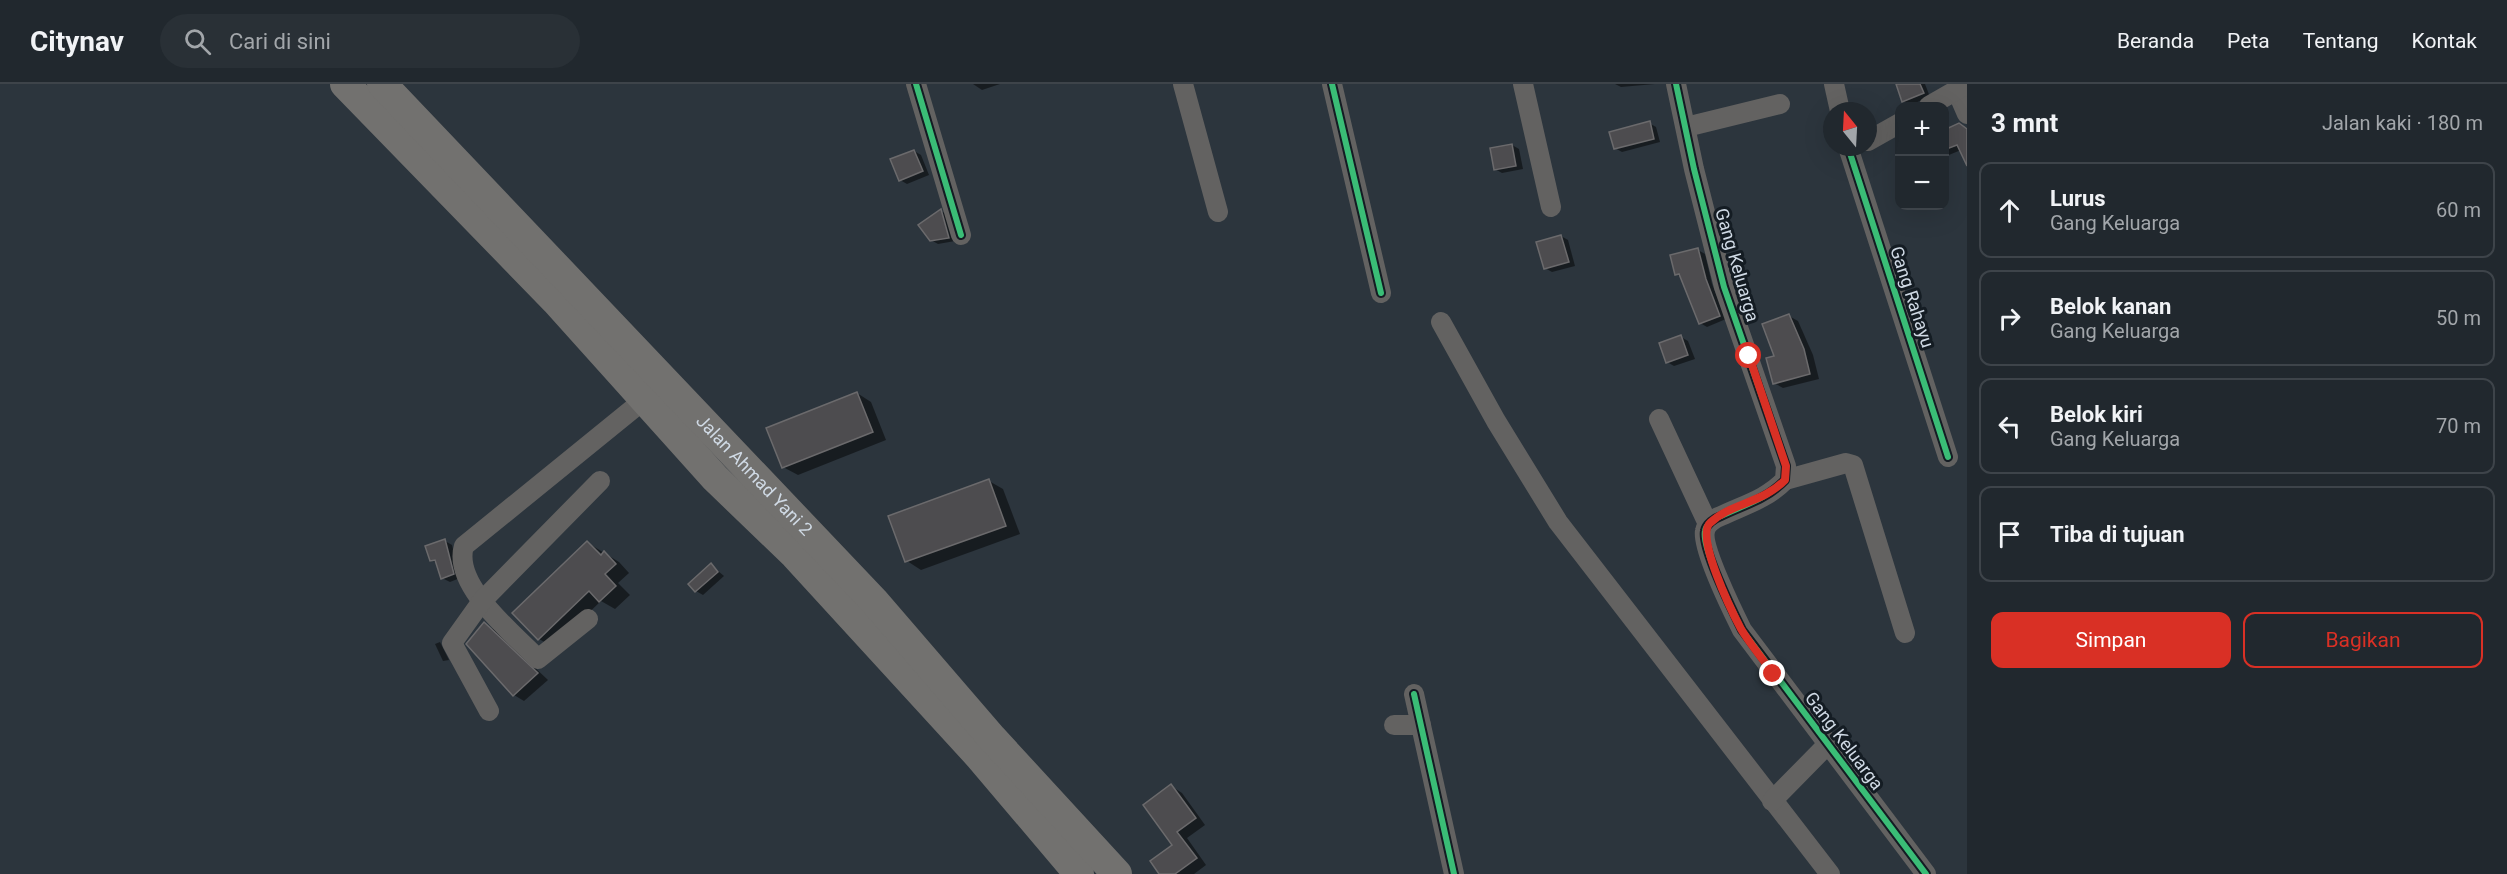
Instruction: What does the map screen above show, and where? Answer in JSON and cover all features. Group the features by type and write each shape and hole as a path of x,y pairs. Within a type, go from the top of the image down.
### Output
{"highway":[{"name":"Jalan Ahmad Yani 2","path":"345,84 416,139 874,601 992,738 1117,874"},
{"name":"Jalan Ahmad Yani 2","path":"382,84 416,139 556,301 715,478 795,555 876,643 979,756 1079,874"}],"street":[{"path":"916,84 961,235"},
{"path":"1183,84 1218,212"},
{"path":"1332,84 1381,293"},
{"path":"1523,84 1551,207"},
{"name":"Gang Keluarga","path":"1676,84 1724,287 1786,466 1785,480"},
{"path":"1834,84 1838,102"},
{"path":"1936,102 1962,87 1967,114"},
{"path":"1686,127 1780,104"},
{"path":"1877,136 1895,125"},
{"name":"Gang Rahayu","path":"1853,156 1948,457"},
{"path":"1441,322 1496,421 1558,522 1830,874"},
{"path":"588,619 538,659 475,593 461,563 464,546 645,399"},
{"path":"1659,418 1708,524 1718,517 1774,492 1785,480 1846,463 1853,465 1905,633"},
{"path":"489,711 452,643 482,601 600,481"},
{"name":"Gang Keluarga","path":"1708,524 1705,537 1725,598 1742,630 1926,874"},
{"path":"1414,694 1454,874"},
{"path":"1394,725 1421,725"},
{"path":"1772,801 1828,744"}],"building":[{"path":"1896,84 1920,84 1924,93 1902,102"},
{"path":"1650,121 1654,139 1614,149 1609,132"},
{"path":"1959,123 1967,129 1967,166 1957,145 1949,148 1949,128"},
{"path":"1512,144 1516,166 1494,170 1490,148"},
{"path":"914,150 923,171 899,181 890,159"},
{"path":"941,209 949,238 930,241 918,225"},
{"path":"1561,235 1569,262 1544,269 1536,242"},
{"path":"1698,248 1706,279 1720,316 1699,324 1679,274 1675,275 1670,255"},
{"path":"1789,314 1804,349 1810,374 1773,384 1766,358 1774,356 1762,324"},
{"path":"1681,335 1688,355 1666,363 1659,343"},
{"path":"857,392 873,432 782,468 766,428"},
{"path":"989,479 1006,526 905,562 888,516"},
{"path":"445,539 454,574 441,579 435,560 430,561 425,546"},
{"path":"587,541 601,555 604,551 616,564 605,574 616,586 599,602 589,591 538,640 512,613"},
{"path":"711,563 718,572 695,592 688,584"},
{"path":"484,622 538,673 513,696 466,644"},
{"path":"1171,784 1196,818 1177,832 1197,858 1175,874 1159,874 1150,861 1172,845 1143,805"}],"cycle path":[{"path":"916,84 961,235"},
{"path":"1332,84 1381,293"},
{"path":"1676,84 1694,169 1724,287 1786,466 1785,480 1778,487 1755,501 1716,518 1709,524 1705,531 1708,551 1742,630 1926,874"},
{"path":"1851,156 1948,457"},
{"path":"1414,694 1454,874"}],"route":[{"path":"1749,356 1786,466 1785,480 1774,492 1718,517 1708,524 1705,537 1725,598 1742,630 1773,674"}]}
